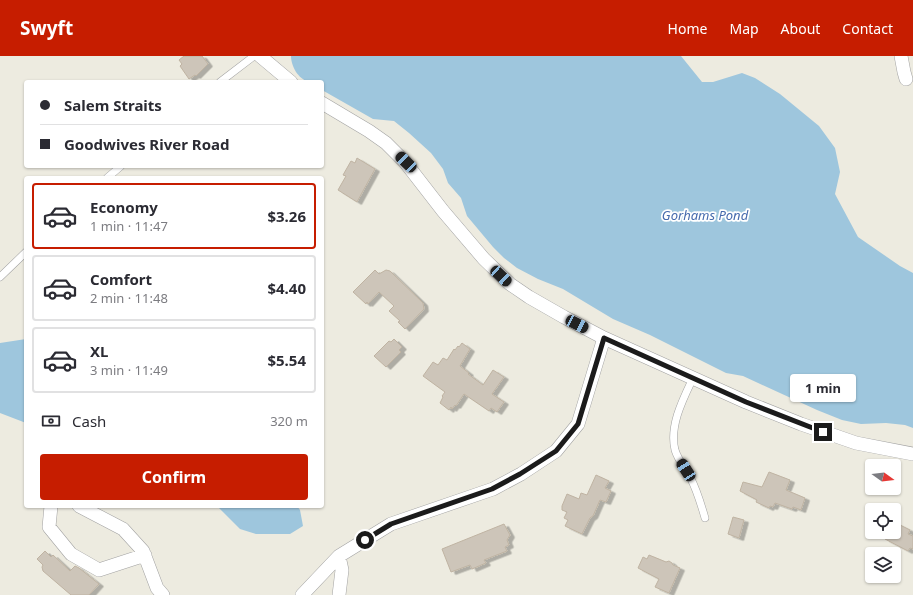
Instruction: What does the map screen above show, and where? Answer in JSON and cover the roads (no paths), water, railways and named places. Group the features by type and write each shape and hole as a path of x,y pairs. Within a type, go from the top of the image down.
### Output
{"street":[{"path":"260,56 289,80"},
{"path":"901,56 906,79"},
{"path":"324,104 369,130 386,143 406,162 443,211 484,259 510,284 529,297 604,338 746,402 821,431 856,442 913,454"},
{"path":"302,595 339,556 391,524 492,489 520,474 556,451 578,424 604,338"},
{"path":"51,508 49,527 71,554 99,570 145,555"},
{"path":"83,508 123,529 143,551 157,588 163,595"},
{"path":"339,556 342,570 339,595"}],"lane":[{"path":"223,80 254,56"},
{"path":"109,176 118,168"},
{"path":"0,277 24,254"},
{"path":"693,378 682,401 675,429 674,441 678,458 690,477 704,518"}],"water":[{"name":"Gorhams Pond","path":"291,56 681,56 702,82 713,82 742,73 755,78 780,94 819,126 835,148 840,172 835,194 858,237 900,266 913,273 913,428 905,425 886,423 861,424 842,420 817,410 743,376 726,373 650,335 613,319 563,289 538,279 517,268 493,247 467,216 461,198 448,183 443,169 431,153 409,133 394,121 373,119 324,91 324,80 305,80 298,75 292,64"},
{"path":"24,339 24,422 0,413 0,343"},
{"path":"219,508 298,508 303,526 290,534 256,534 240,529"}]}
